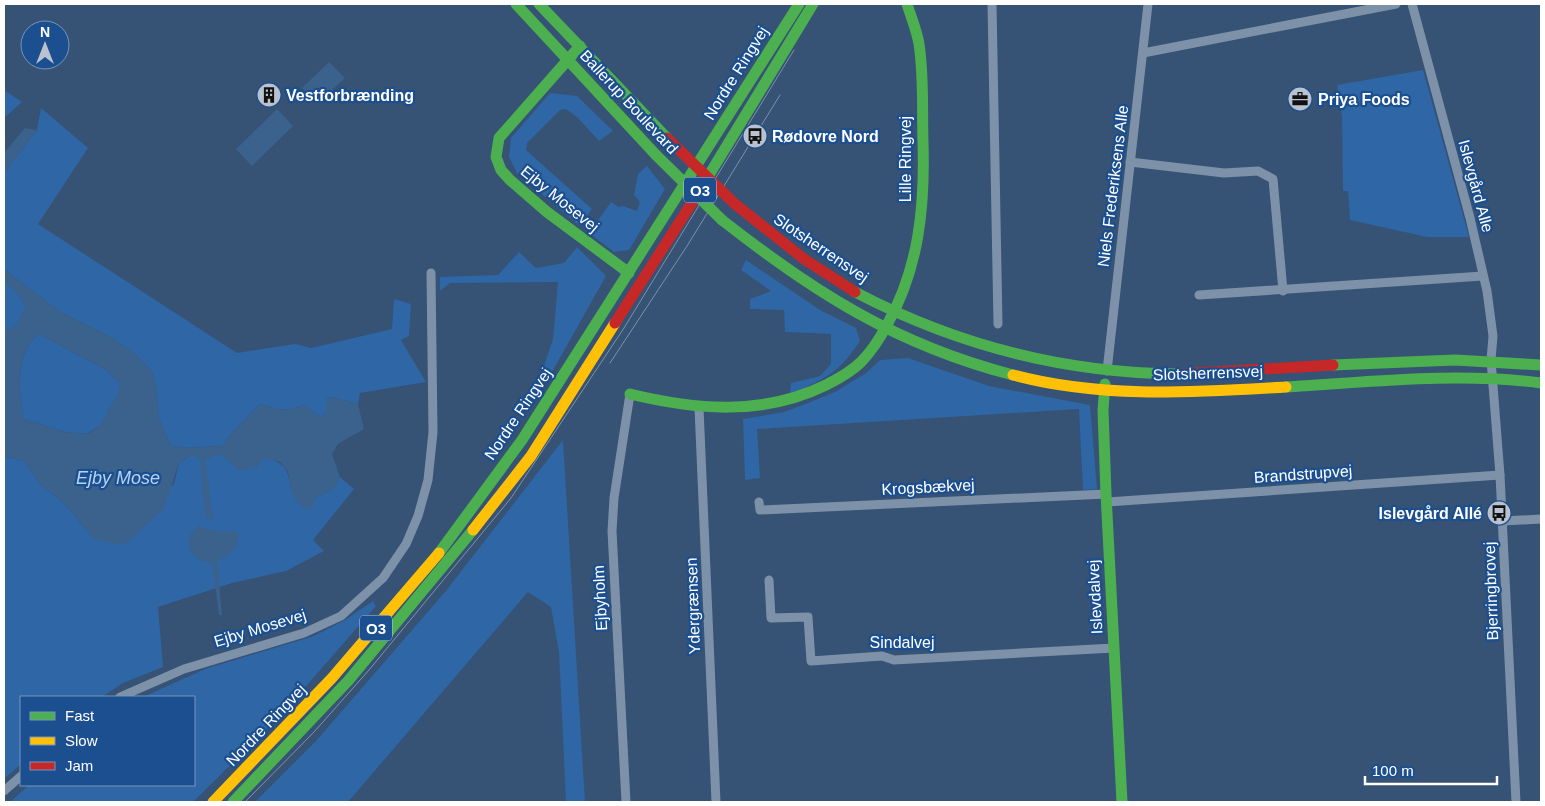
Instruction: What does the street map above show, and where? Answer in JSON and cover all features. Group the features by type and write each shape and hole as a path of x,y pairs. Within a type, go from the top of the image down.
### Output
{"street":[{"name":"Ballerup Boulevard","path":"516,4 656,155 722,220"},
{"name":"Ballerup Boulevard","path":"539,4 667,138 735,204"},
{"name":"Nordre Ringvej","path":"213,802 320,693 445,545 522,440 799,4"},
{"name":"Nordre Ringvej","path":"233,802 348,681 452,556 531,456 716,165 813,4"},
{"name":"Lille Ringvej","path":"893,312 914,259 921,209 920,64 917,36 907,4"},
{"path":"992,4 998,324"},
{"name":"Niels Frederiksens Alle","path":"1107,371 1148,4"},
{"path":"1144,53 1396,4"},
{"name":"Islevgård Alle","path":"1412,4 1483,276 1492,336 1491,360 1493,378"},
{"name":"Ejby Mosevej","path":"580,46 499,138 496,156 501,170 546,212 629,273"},
{"path":"1130,162 1224,173 1258,171 1273,179 1283,291"},
{"name":"Slotsherrensvej","path":"735,204 805,261 847,288 893,312 977,346 1043,362 1134,374 1196,374 1440,359 1491,360 1541,365"},
{"name":"Slotsherrensvej","path":"722,220 801,280 843,307 884,328 974,363 1028,378 1105,391 1196,392 1442,377 1493,378 1541,383"},
{"name":"Slotsherrensvej","path":"740,235 772,250 832,290 866,309 882,313 893,312"},
{"name":"Ejby Mosevej","path":"122,696 177,671 220,656 304,633 341,616 383,578 409,537 418,516 428,480 434,432 431,273"},
{"path":"1199,295 1283,291 1483,276"},
{"path":"630,394 700,408 756,406 788,400 821,388 845,374 863,360 893,312"},
{"name":"Slotsherrensvej","path":"884,328 897,324 906,325 980,352 994,355 1005,353"},
{"name":"Islevdalvej","path":"1107,371 1103,410 1122,802"},
{"name":"Bjerringbrovej","path":"1493,378 1503,521 1516,802"},
{"name":"Ejbyholm","path":"626,802 612,531 614,498 630,394"},
{"name":"Ydergrænsen","path":"700,408 716,802"},
{"name":"Brandstrupvej","path":"1107,498 1500,475"},
{"name":"Krogsbækvej","path":"759,502 760,510 1107,498"},
{"path":"1503,521 1541,519"},
{"name":"Sindalvej","path":"769,580 771,618 808,617 811,661 882,656 894,660 1114,648"},
{"path":"4,791 20,777"}],"shaded area":[{"path":"1423,70 1469,237 1427,237 1350,220 1348,191 1343,191 1342,117 1337,85"},
{"path":"4,90 22,102 4,118"},
{"path":"550,93 577,96 613,131 599,141 578,118 566,109 560,110 527,143 526,150 592,209 580,226 517,173 509,157 511,138"},
{"path":"41,108 88,148 38,224 237,353 295,344 311,348 392,329 394,299 411,304 409,336 401,340 426,382 360,393 358,404 331,397 326,400 326,413 321,417 303,405 292,409 282,409 260,404 230,435 223,446 188,448 171,446 159,419 156,387 152,372 137,356 114,339 60,312 4,269 4,173 37,130"},
{"path":"647,166 665,189 629,250 614,252 589,233 611,202 619,207 623,206 637,211 640,202 634,195 638,174"},
{"path":"577,247 606,276 552,372 542,372 553,339 558,282 450,283 440,291 440,277 498,275 519,252 536,268 564,263"},
{"path":"746,260 820,310 856,328 860,341 838,368 813,384 790,394 791,383 820,376 831,364 831,334 785,332 784,310 750,309 750,299 771,291 741,270"},
{"path":"4,281 17,292 26,306 18,323 7,331 4,331"},
{"path":"39,334 105,369 119,382 120,391 100,426 86,434 64,432 24,419 20,398 20,373 26,351"},
{"path":"908,358 989,386 1090,405 1097,489 1083,490 1079,409 757,429 760,478 745,480 743,419 784,412 835,392 866,373 880,360"},
{"path":"563,440 585,802 566,802 559,652 551,607 528,592 348,802 255,802 316,741 445,592"},
{"path":"220,453 256,467 264,457 277,462 285,468 291,490 315,498 334,488 340,477 354,489 313,540 324,551 286,571 232,583 158,607 163,667 123,683 104,696 20,696 20,765 4,779 4,456 24,461 40,484 64,503 94,539 174,484 179,463 192,455 205,459"},
{"path":"373,601 376,606 281,715 193,802 10,802 28,786 195,786 195,696 145,696 205,669 314,636 345,620"}],"water":[{"path":"329,62 345,78 317,104 302,88"},
{"path":"277,109 293,126 252,166 236,149"},
{"path":"25,128 37,130 4,173 4,153"},
{"name":"Ejby Mose","path":"4,269 60,312 114,339 137,356 152,372 156,387 159,419 171,446 188,448 223,446 230,435 260,404 282,409 292,409 303,405 321,417 326,413 326,400 331,397 358,404 364,429 338,444 332,454 340,477 334,488 315,498 314,505 307,510 297,502 291,490 288,472 280,462 264,458 256,467 240,471 220,454 205,459 213,519 207,519 204,509 200,459 192,455 179,463 164,508 127,543 114,544 94,539 64,503 40,484 24,461 4,456 4,331 18,323 26,306 17,292 4,281","holes":["39,334 105,369 119,382 119,391 100,426 87,434 64,432 24,419 20,398 20,373 26,351"]},
{"path":"198,526 214,531 233,531 239,534 237,544 232,551 217,561 222,615 219,615 212,563 200,560 190,552 189,536"}],"tram line":[{"path":"245,802 314,732 369,670 511,498 624,328 794,50"},
{"path":"610,363 687,246 780,95"}],"traffic: fast":[{"path":"516,4 656,155"},
{"path":"539,4 667,138"},
{"path":"439,553 522,440 799,4"},
{"path":"695,198 813,4"},
{"path":"630,394 680,404 704,406 754,406 778,402 802,395 840,378 861,362 875,345 898,303 906,282 913,259 921,213 923,190 922,68 918,39 907,4"},
{"path":"580,46 499,138 496,157 501,170 510,180 547,212 629,273"},
{"path":"656,155 722,220"},
{"path":"722,220 790,271 859,314 894,332 932,348 971,363 1013,375"},
{"path":"855,292 893,311 932,327 971,341 1011,352 1052,362 1093,368 1178,374"},
{"path":"1333,365 1455,360 1541,365"},
{"path":"1286,387 1445,378 1477,378 1541,383"},
{"path":"1105,384 1103,410 1106,494 1122,802"},
{"path":"233,802 348,681 473,530"}],"traffic: slow":[{"path":"473,530 531,456 615,323"},
{"path":"1013,375 1047,383 1115,391 1183,392 1286,387"},
{"path":"213,802 332,678 439,553"}],"traffic: jam":[{"path":"667,138 735,204"},
{"path":"615,323 695,198"},
{"path":"735,204 804,259 855,292"},
{"path":"1178,374 1333,365"}],"place":[{"name":"Vestforbrænding","path":"269,95"},
{"name":"Priya Foods","path":"1300,99"},
{"name":"Rødovre Nord","path":"755,136"},
{"name":"Islevgård Allé","path":"1499,513"}]}
